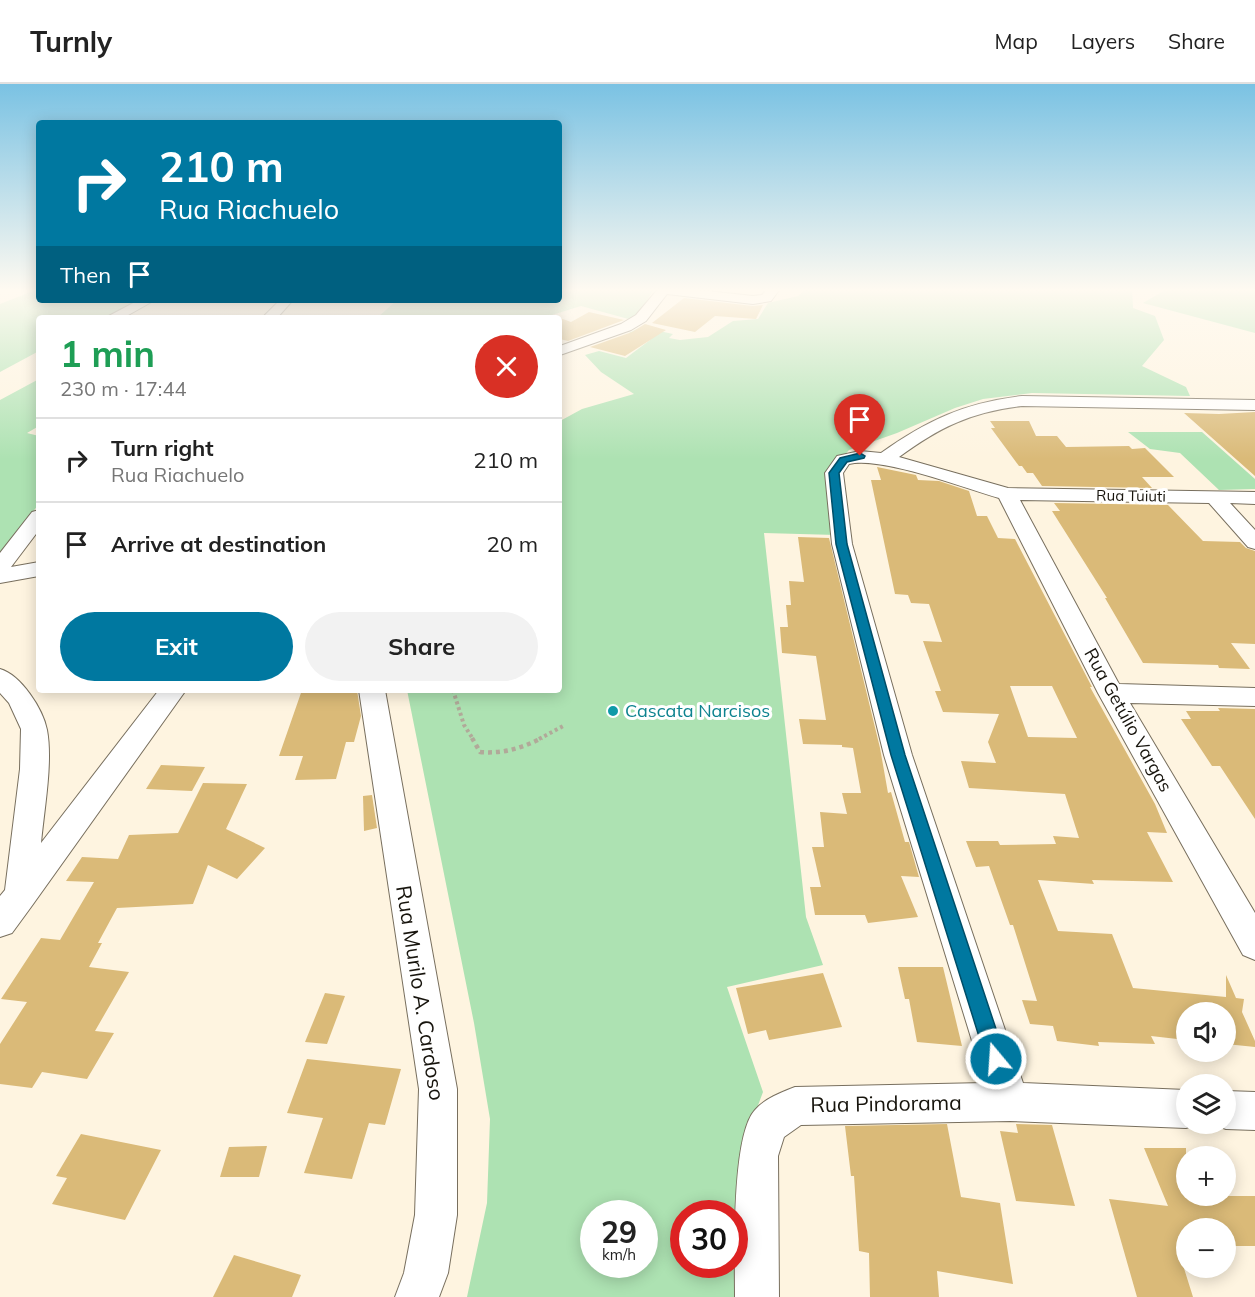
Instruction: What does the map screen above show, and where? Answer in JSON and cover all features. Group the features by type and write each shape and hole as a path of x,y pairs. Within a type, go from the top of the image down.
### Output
{"street":[{"path":"885,459 923,430 964,411 989,404 1022,401 1255,405"},
{"name":"Rua Tuiuti","path":"1010,1102 898,755 842,544 834,473 843,460 860,456 885,459 1006,494 1255,498"},
{"name":"Rua Getúlio Vargas","path":"1006,494 1111,693 1255,944"},
{"path":"1215,498 1255,543"},
{"path":"0,567 36,520"},
{"path":"0,576 36,570"},
{"path":"0,678 21,698 34,729 34,769 20,898"},
{"path":"0,922 171,693"},
{"name":"Rua Murilo A. Cardoso","path":"372,693 438,1089 436,1215 426,1273 417,1297"},
{"path":"1111,693 1255,697"},
{"name":"Rua Pindorama","path":"757,1297 758,1156 768,1124 795,1106 1010,1102 1176,1108"},
{"path":"1236,1110 1255,1111"}],"path":[{"path":"454,693 464,725 480,752 495,753 516,749 566,725"}],"green space":[{"path":"0,346 36,346 36,353 0,372"},
{"path":"643,346 1159,346 1142,366 1186,387 1190,396 1032,393 983,399 955,408 897,433 849,450 835,466 836,535 764,533 806,917 823,965 727,987 763,1092 748,1132 745,1200 670,1200 670,1278 742,1278 741,1297 467,1297 487,1203 490,1119 474,1023 408,693 562,693 562,420 582,409 634,394 601,372 585,355 599,351 626,358"},
{"path":"36,381 36,428 27,433 36,435 36,508 0,553 0,400"},
{"path":"1128,432 1202,432 1255,479 1255,489 1219,490 1180,453 1150,449"}],"building":[{"path":"594,346 641,346 625,356 590,347"},
{"path":"1255,412 1255,476 1184,413 1219,414"},
{"path":"990,421 1029,421 1036,436 1057,436 1066,447 1145,448 1174,477 1142,477 1152,488 1042,486 1033,473 1027,473 1022,466 1019,466 991,428 995,428"},
{"path":"877,467 916,475 918,480 939,481 969,491 977,516 987,516 998,538 1015,539 1092,687 1090,687 1155,804 1167,833 1147,832 1173,882 1092,880 1094,884 1038,880 1058,931 1112,934 1133,988 1226,997 1226,975 1236,998 1244,999 1242,1012 1255,1041 1255,1047 1236,1045 1236,1002 1176,1002 1176,1039 1151,1036 1155,1044 1098,1042 1099,1046 1057,1041 1053,1026 1030,1024 1022,1000 1037,1001 1013,925 1010,925 989,866 976,867 966,841 998,841 1000,845 1056,844 1053,836 1079,838 1065,794 969,788 961,761 996,763 988,742 999,714 943,712 935,691 941,691 923,641 942,642 929,604 911,603 908,595 895,594 871,480 881,480","holes":["1010,686 1052,686 1077,738 1028,737"]},
{"path":"1054,503 1168,505 1203,541 1240,542 1246,548 1255,551 1255,644 1231,643 1250,669 1219,668 1218,665 1143,663 1105,598 1107,598 1052,511 1060,511"},
{"path":"798,537 829,538 880,748 888,793 891,792 905,842 909,842 919,877 901,876 918,917 868,923 865,915 815,915 810,887 821,887 812,847 824,847 820,812 847,814 842,793 861,793 853,748 842,747 842,745 803,744 799,719 826,720 816,656 782,653 780,627 788,627 786,605 791,605 789,581 804,582"},
{"path":"301,693 357,693 361,716 354,742 346,742 336,779 295,780 303,756 279,756"},
{"path":"1218,708 1255,709 1255,819 1220,766 1212,766 1181,719 1191,719 1186,711 1220,711"},
{"path":"161,765 205,767 192,791 146,789"},
{"path":"203,783 247,784 226,829 265,848 237,879 208,865 193,904 117,908 98,943 102,943 89,967 129,972 95,1031 114,1033 87,1079 42,1072 32,1088 0,1084 0,1044 27,1002 1,999 41,938 60,940 94,882 66,881 82,857 118,859 129,835 178,833"},
{"path":"372,795 377,828 364,831 363,796"},
{"path":"898,967 943,967 962,1046 917,1042 909,999 905,999"},
{"path":"823,973 842,1027 769,1040 766,1030 748,1034 736,988"},
{"path":"325,993 345,996 327,1044 305,1042"},
{"path":"307,1059 401,1069 385,1125 369,1123 352,1179 304,1173 323,1118 287,1113"},
{"path":"947,1124 961,1197 1000,1203 1013,1284 937,1271 939,1297 870,1297 869,1253 859,1251 854,1176 851,1176 845,1126"},
{"path":"1016,1124 1052,1125 1075,1206 1016,1201 1000,1131 1018,1133"},
{"path":"81,1134 161,1150 125,1220 52,1204 67,1178 56,1176"},
{"path":"267,1146 259,1177 220,1177 229,1147"},
{"path":"1144,1148 1176,1148 1176,1206 1236,1206 1236,1196 1255,1196 1255,1246 1236,1246 1236,1218 1176,1218 1176,1278 1187,1278 1193,1297 1137,1297 1109,1199 1168,1206"},
{"path":"234,1255 301,1275 292,1297 213,1297"}],"place":[{"name":"Cascata Narcisos","path":"613,711"}],"route":[{"path":"860,456 843,460 834,473 842,544 898,755 996,1059"}]}
